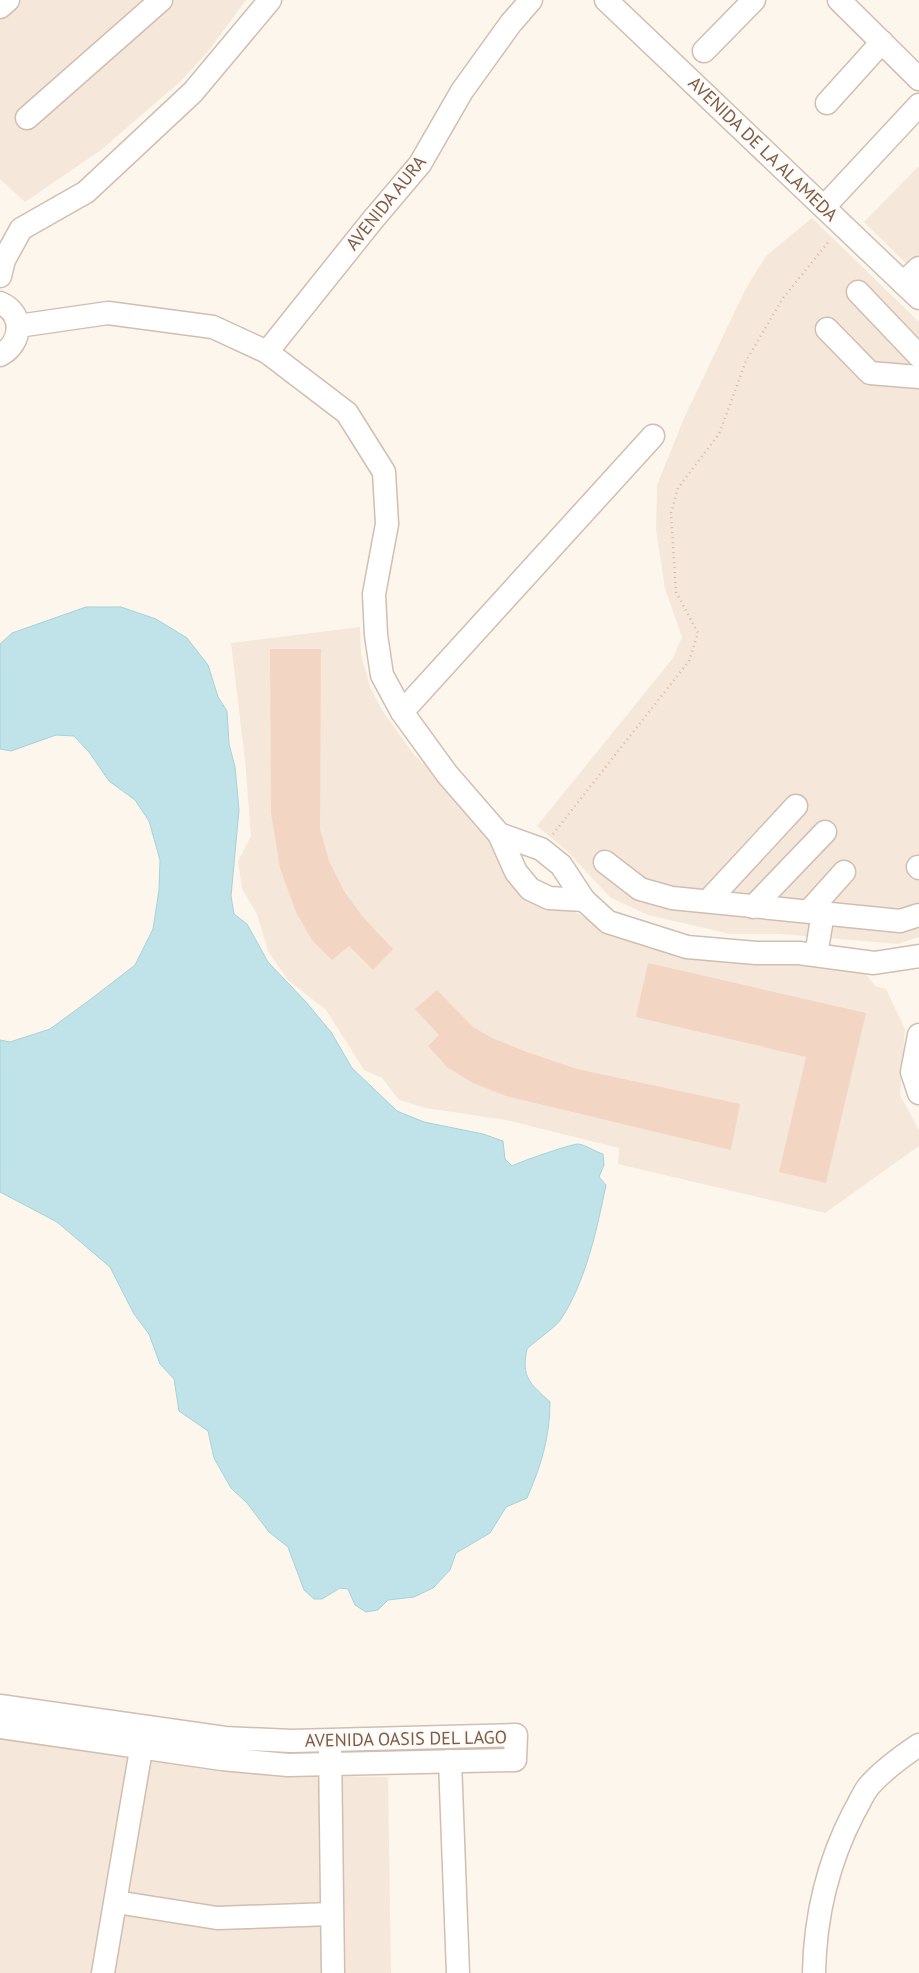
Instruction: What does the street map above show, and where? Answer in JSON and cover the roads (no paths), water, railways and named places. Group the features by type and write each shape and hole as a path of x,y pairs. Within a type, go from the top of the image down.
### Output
{"street":[{"path":"0,7 8,0"},
{"path":"27,118 161,0"},
{"path":"0,276 4,260 21,229 86,192 192,92 270,0"},
{"name":"AVENIDA AURA","path":"267,352 420,164 462,91 511,23 531,0"},
{"name":"AVENIDA DE LA ALAMEDA","path":"606,0 911,291"},
{"path":"704,52 754,0"},
{"path":"839,0 919,79"},
{"path":"827,103 882,42"},
{"path":"824,207 919,106"},
{"path":"911,291 919,268"},
{"path":"858,292 919,356"},
{"path":"0,303 11,310 18,326 14,343 0,354"},
{"path":"18,326 108,314 214,327 267,352 347,413 384,472 387,524 374,594 376,635 382,675 402,712 447,774 499,834 516,872 530,889 549,898 584,900"},
{"path":"827,329 870,373 919,377"},
{"path":"402,712 653,436"},
{"path":"708,901 796,806"},
{"path":"753,907 824,832"},
{"path":"499,834 541,849 561,865 584,900 608,922 687,947 756,953 816,955 874,964 919,956"},
{"path":"605,862 640,889 672,898 900,921 919,915"},
{"path":"816,955 816,912 844,872"},
{"path":"919,1035 912,1072 919,1094"},
{"name":"AVENIDA OASIS DEL LAGO","path":"0,1706 143,1737 288,1765 515,1760 516,1735 292,1740 143,1737 0,1727"},
{"path":"102,1973 102,1963 116,1902 143,1737"},
{"path":"330,1739 332,1973"},
{"path":"814,1973 825,1883 844,1832 868,1787 897,1760 919,1744"},
{"path":"450,1761 458,1973"},
{"path":"116,1902 217,1918 331,1914"}],"water":[{"path":"86,607 121,607 156,619 187,638 208,665 218,697 227,711 229,744 235,767 239,810 231,896 234,914 247,924 268,962 331,1032 352,1068 397,1111 424,1122 483,1134 503,1141 505,1159 512,1166 578,1144 603,1154 604,1165 599,1177 606,1185 584,1272 561,1319 527,1349 525,1359 526,1374 532,1385 550,1402 550,1415 544,1451 527,1498 506,1507 490,1533 456,1553 450,1570 433,1588 414,1597 388,1600 378,1610 366,1612 355,1605 348,1589 340,1588 322,1599 314,1599 304,1590 288,1547 269,1532 247,1503 231,1488 214,1458 208,1431 179,1411 174,1379 160,1364 149,1334 134,1314 110,1267 57,1222 0,1192 0,1040 10,1042 50,1029 135,965 153,929 159,890 160,860 149,821 135,800 109,781 89,752 74,736 56,735 11,751 0,749 0,644 12,633"}]}
